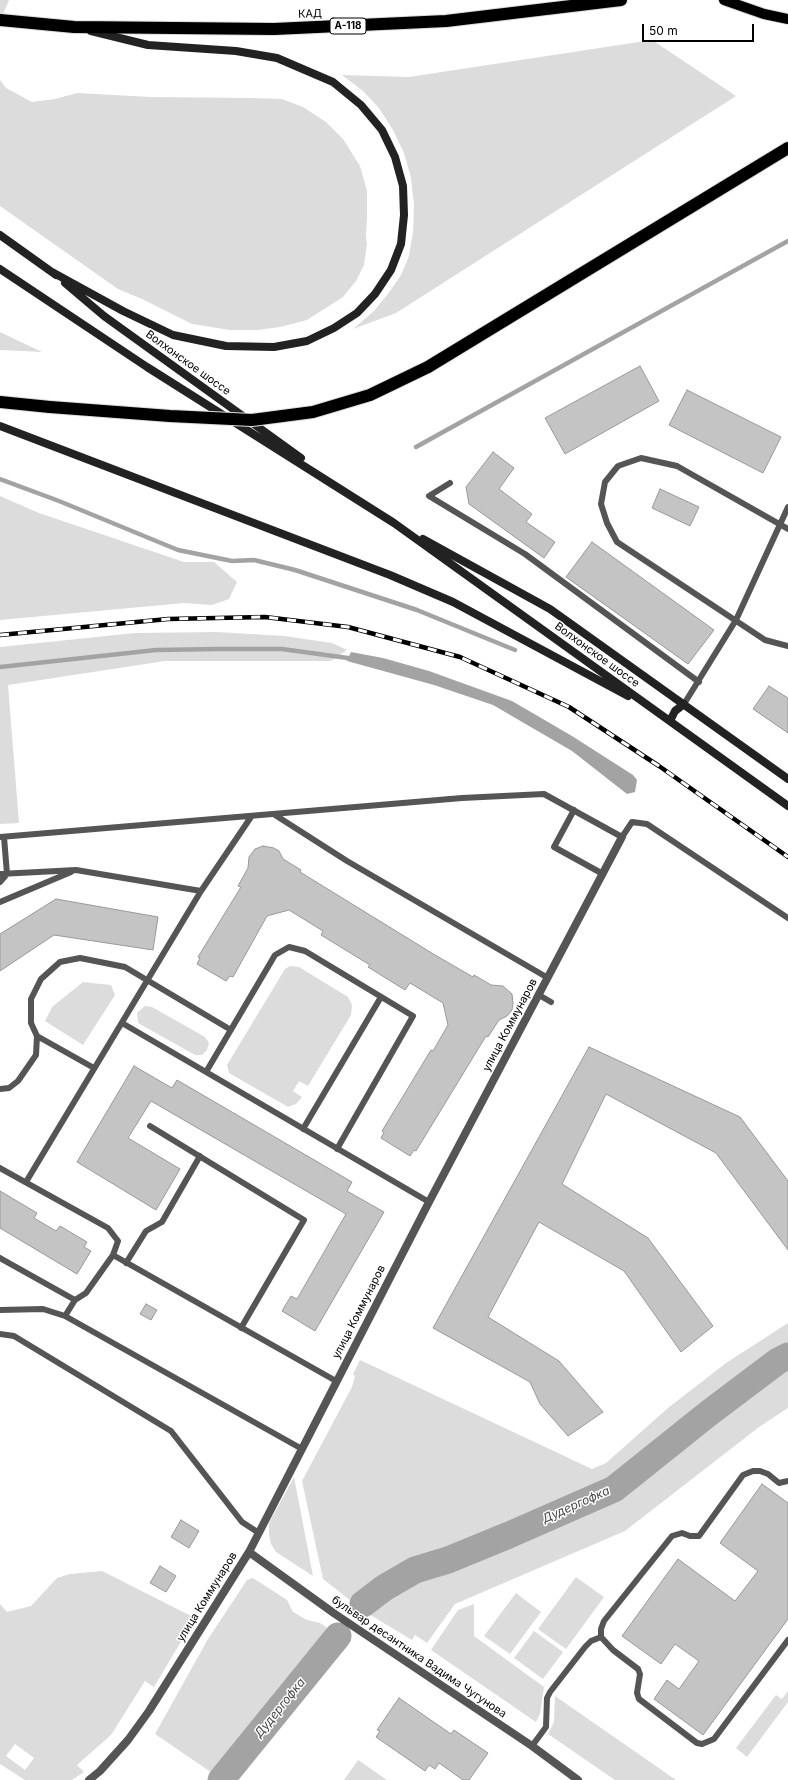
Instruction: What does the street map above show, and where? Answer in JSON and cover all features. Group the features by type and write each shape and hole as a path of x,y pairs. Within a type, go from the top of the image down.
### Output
{"highway":[{"name":"КАД","path":"0,20 74,27 274,29 446,21 621,0"},
{"path":"0,402 170,416 252,420 313,412 370,395 428,367 788,148"}],"main road":[{"path":"724,0 764,14 788,19"},
{"path":"52,272 123,311 173,335 226,346 274,347 307,340 334,328 357,313 375,294 391,270 402,244 404,215 403,186 395,157 382,130 361,105 333,82 278,58 236,51 148,45 74,27"},
{"name":"Волхонское шоссе","path":"0,235 52,272 104,316 366,506"},
{"name":"Волхонское шоссе","path":"0,269 147,367 394,524 788,806"},
{"path":"0,426 390,575 453,602 543,649 670,721 675,711 684,704"},
{"name":"Волхонское шоссе","path":"394,524 550,609 788,779"}],"street":[{"name":"улица Коммунаров","path":"89,1780 100,1771 128,1740 149,1711 249,1552 429,1202 622,837"},
{"name":"бульвар десантника Вадима Чугунова","path":"249,1552 335,1614 532,1746 578,1780"}],"lane":[{"path":"788,529 677,466 641,458 618,466 605,482 601,504 607,523 617,542 765,640 788,646"},
{"path":"450,483 429,496 525,554 699,682"},
{"path":"684,704 736,620 788,506"},
{"path":"0,882 7,874 2,837 462,798 544,794 622,837 632,822 647,824 788,918"},
{"path":"574,810 554,847 603,874"},
{"path":"275,815 347,861 548,978"},
{"path":"26,1182 201,891 251,817"},
{"path":"0,874 76,870 201,891"},
{"path":"0,902 76,870"},
{"path":"206,1072 275,956 289,946 305,951 413,1016 337,1149"},
{"path":"94,1068 38,1036 31,1023 31,999 42,979 60,962 80,958 125,967 231,1030"},
{"path":"539,996 551,1002"},
{"path":"303,1129 381,998"},
{"path":"122,1023 429,1202"},
{"path":"0,1089 9,1088 18,1081 36,1055 38,1036"},
{"path":"150,1126 304,1220 241,1328"},
{"path":"126,1263 146,1231 162,1222 200,1156"},
{"path":"0,1168 108,1228 118,1241 112,1255 86,1292 75,1300 65,1316"},
{"path":"112,1255 336,1381"},
{"path":"0,1258 75,1300"},
{"path":"0,1310 43,1309 65,1316 302,1449"},
{"path":"0,1334 14,1336 171,1432 242,1522 259,1533"},
{"path":"788,1481 779,1483 760,1471 753,1471 743,1476 699,1536 690,1536 682,1533 672,1536 604,1621 600,1629 601,1637 613,1650 638,1669 640,1674 637,1693 639,1699 698,1743 702,1744 714,1739 788,1640"},
{"path":"532,1746 546,1726 547,1698 550,1692 585,1647 591,1641 601,1637"}],"shaded area":[{"path":"0,0 9,0 0,22"},
{"path":"652,40 736,96 396,313 353,329 374,311 401,275 409,256 413,232 414,205 411,178 404,153 393,130 379,108 363,91 342,75 409,77"},
{"path":"0,80 6,88 32,102 55,99 77,93 151,97 282,99 303,107 326,122 343,139 360,166 367,191 367,243 364,265 356,281 343,297 307,320 280,327 258,330 230,330 192,324 142,299 118,289 0,206"},
{"path":"0,332 42,352 0,350"},
{"path":"0,496 39,513 184,562 214,562 237,582 229,599 212,605 184,603 0,620"},
{"path":"217,632 284,636 332,643 347,650 331,661 165,661 8,685 19,823 0,824 0,647 135,633"},
{"path":"351,652 383,658 429,671 512,701 572,736 633,775 637,780 635,792 627,794 572,751 493,705 434,685 347,661"},
{"path":"290,966 299,967 348,997 352,1005 351,1015 308,1086 299,1081 293,1091 302,1097 296,1104 288,1107 229,1073 227,1065 285,969"},
{"path":"83,982 111,985 115,995 83,1045 45,1021 52,1007"},
{"path":"145,1006 152,1007 205,1037 209,1043 207,1050 202,1055 195,1055 138,1023 137,1013"},
{"path":"788,1323 788,1351 725,1387 626,1472 593,1493 393,1578 355,1604 323,1579 302,1481 352,1387 355,1376 353,1374 360,1360 592,1469 606,1463 668,1408 726,1363"},
{"path":"788,1360 788,1408 759,1427 625,1531 455,1604 427,1643 415,1635 412,1640 362,1610 391,1586 604,1499 626,1484"},
{"path":"294,1477 313,1576 276,1552 271,1544 269,1534 269,1523"},
{"path":"102,1571 195,1618 154,1687 145,1681 111,1735 77,1765 84,1772 72,1780 25,1780 0,1764 0,1604 7,1612 31,1606 57,1578 70,1574","holes":["15,1744 34,1758 25,1770 6,1756"]},
{"path":"576,1577 604,1597 566,1649 538,1629"},
{"path":"253,1578 287,1600 293,1612 307,1620 320,1623 335,1633 218,1777 155,1734 208,1639 247,1580"},
{"path":"516,1593 541,1612 510,1654 484,1636"},
{"path":"474,1604 474,1636 544,1687 540,1714 536,1722 431,1650 458,1610"},
{"path":"534,1631 563,1652 543,1679 514,1658"},
{"path":"788,1691 788,1702 747,1757 736,1748 776,1695 782,1699"},
{"path":"555,1696 676,1780 615,1780 548,1734 554,1722"},
{"path":"358,1760 387,1780 344,1780"}],"building":[{"path":"640,366 659,401 565,454 545,418"},
{"path":"687,390 781,437 763,473 669,425"},
{"path":"493,452 514,468 499,489 532,514 526,522 555,542 544,558 469,504 466,487"},
{"path":"660,489 699,507 690,526 652,508"},
{"path":"592,542 714,630 688,664 566,577"},
{"path":"769,686 788,698 788,733 753,709"},
{"path":"263,846 274,848 279,851 283,859 301,870 300,872 435,955 473,977 474,975 491,985 503,986 512,994 512,1010 507,1016 499,1020 488,1037 486,1036 416,1151 414,1150 410,1156 381,1138 384,1132 382,1131 431,1050 433,1051 448,1025 443,1003 410,983 405,990 368,967 370,965 321,935 323,931 289,910 267,916 233,977 230,976 226,981 197,964 200,958 198,957 241,887 238,886 248,868 249,857 255,849"},
{"path":"56,899 158,917 153,950 54,935 0,971 0,934"},
{"path":"589,1047 740,1117 788,1181 788,1250 716,1153 606,1094 562,1184 648,1238 713,1326 681,1352 624,1271 539,1222 488,1317 559,1361 603,1412 568,1436 540,1404 530,1382 433,1328"},
{"path":"134,1066 172,1088 177,1080 352,1182 347,1191 384,1212 315,1331 282,1311 291,1296 297,1299 346,1214 151,1101 128,1138 180,1169 156,1210 77,1162"},
{"path":"0,1191 37,1213 34,1218 56,1231 60,1226 87,1242 84,1247 91,1251 77,1274 0,1228"},
{"path":"146,1304 157,1310 151,1320 140,1314"},
{"path":"762,1484 788,1503 788,1619 703,1735 654,1699 667,1680 679,1689 699,1661 675,1644 661,1664 622,1636 678,1559 735,1601 758,1571 720,1543"},
{"path":"181,1520 199,1531 189,1548 171,1537"},
{"path":"160,1566 176,1576 166,1592 150,1583"},
{"path":"399,1698 451,1734 454,1730 488,1753 469,1780 463,1780 439,1763 435,1769 429,1765 425,1771 376,1737 380,1731 377,1730"}],"waterway":[{"path":"416,447 788,241"},
{"path":"0,479 59,501 178,550 232,561 254,560 295,570 417,610 515,650"},
{"path":"0,667 156,650 282,649 355,659"},
{"name":"Дудергофка","path":"363,1604 384,1588 415,1570 448,1560 614,1489 709,1413 778,1361 788,1356"},
{"name":"Дудергофка","path":"221,1780 338,1636"}],"railway":[{"path":"0,635 168,619 265,617 348,627 460,657 569,707 659,766 788,857"}]}
